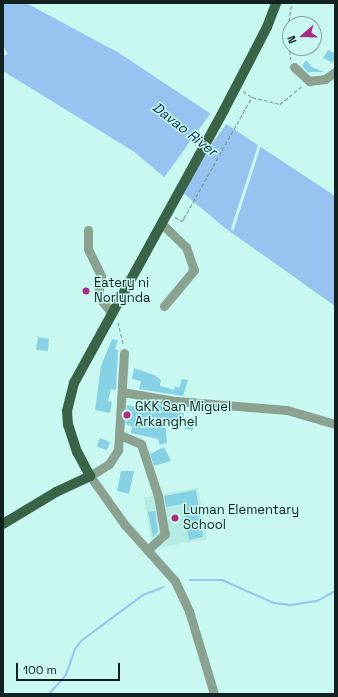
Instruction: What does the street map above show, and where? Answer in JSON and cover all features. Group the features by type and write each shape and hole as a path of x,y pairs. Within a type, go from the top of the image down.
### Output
{"main road":[{"path":"3,524 56,492 90,476 71,438 67,411 74,383 224,110 276,3"}],"street":[{"path":"294,67 304,80 319,81 335,72"},
{"path":"162,224 186,247 194,270 164,306"},
{"path":"88,230 88,249 101,276 98,296 112,313"},
{"path":"124,353 120,435 114,458 90,476 147,550 170,574 184,597 214,694"},
{"path":"122,392 176,401 287,410 335,424"},
{"path":"120,435 141,444 158,496 165,534 147,550"}],"path":[{"path":"292,3 287,33 294,67"},
{"path":"236,87 252,97 280,104 298,92 304,80"},
{"path":"170,209 182,221 252,97"},
{"path":"112,313 120,327 124,353"}],"shaded area":[{"name":"Luman Elementary School","path":"198,488 207,539 153,549 144,498"}],"water":[{"name":"Davao River","path":"3,3 26,3 119,53 335,196 335,306 225,228 133,151 3,71 3,56 8,54 3,46"}],"pier":[{"path":"213,110 228,121 179,189 164,178"},
{"path":"259,142 262,143 233,230 231,229"}],"building":[{"path":"328,50 335,53 333,63 323,58"},
{"path":"306,60 312,67 324,72 308,72 302,66"},
{"path":"38,337 49,339 48,351 36,350"},
{"path":"112,339 118,340 115,349 118,350 116,390 111,389 108,401 112,402 110,413 95,410 101,366"},
{"path":"134,368 154,375 161,380 160,386 174,390 175,386 179,388 182,379 188,380 183,396 139,389 141,381 132,379"},
{"path":"137,401 170,406 169,412 184,413 183,422 165,420 167,443 160,445 158,439 131,433 132,426 126,424 127,405 136,407"},
{"path":"186,420 194,421 193,430 185,429"},
{"path":"100,438 110,442 107,450 97,446"},
{"path":"164,447 171,461 154,466 150,454"},
{"path":"121,471 134,471 129,494 117,491"},
{"path":"196,490 203,537 189,540 183,504 166,507 164,496"},
{"path":"155,511 158,532 153,537 148,512"}],"waterway":[{"path":"190,580 222,580 274,603 291,605 317,601 335,591"},
{"path":"49,694 66,675 75,649 81,641 143,595 164,587"}],"place":[{"name":"Eatery ni Norlynda","path":"86,291"},
{"name":"GKK San Miguel Arkanghel","path":"127,415"},
{"name":"Luman Elementary School","path":"175,518"}]}
